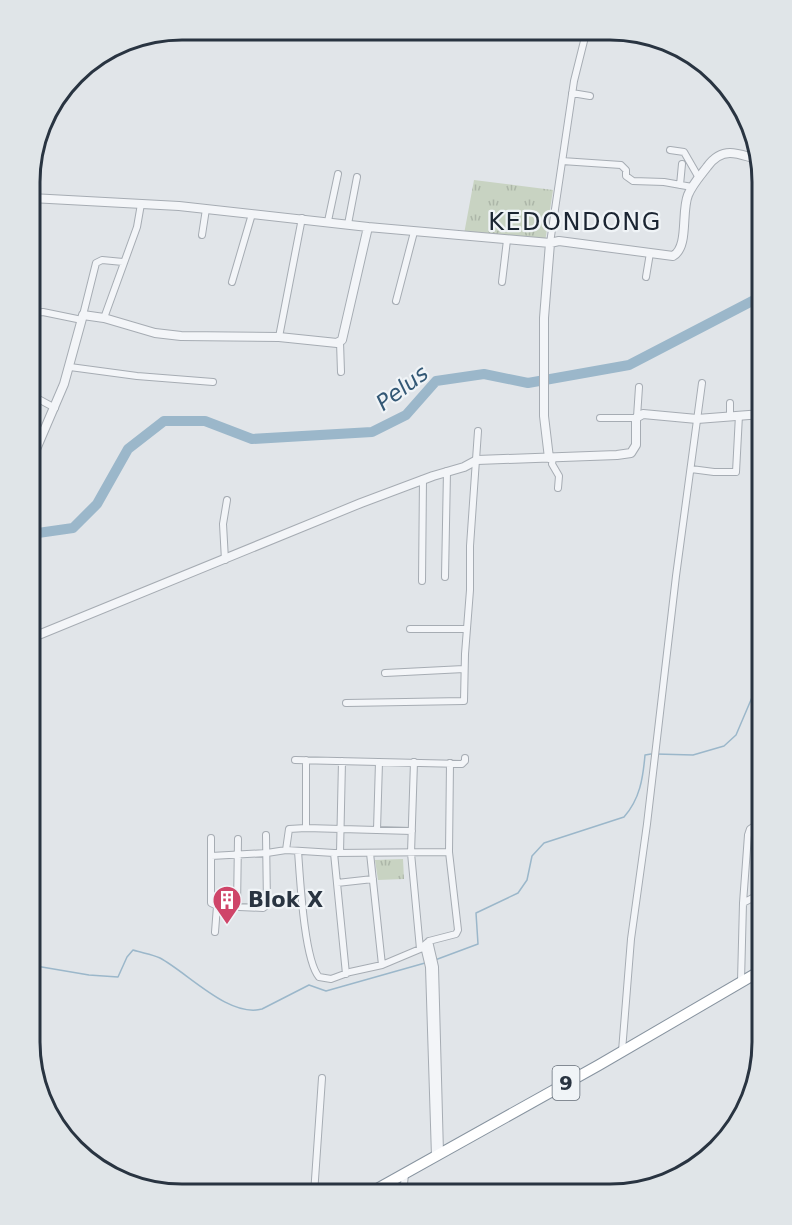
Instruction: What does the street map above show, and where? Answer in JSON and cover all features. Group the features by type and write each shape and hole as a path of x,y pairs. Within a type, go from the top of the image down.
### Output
{"highway":[{"name":"9","path":"386,1184 751,976"}],"street":[{"path":"558,489 559,476 552,464 544,397 544,318 550,243 572,93 584,40"},
{"path":"572,93 590,96"},
{"path":"670,150 684,152 699,178"},
{"path":"40,198 206,209 507,240 550,243 559,241 673,256 682,248 686,201 699,178 718,155 729,153 749,155"},
{"path":"562,161 621,165 626,170 626,176 631,180 692,188"},
{"path":"680,185 682,164"},
{"path":"328,221 338,174"},
{"path":"348,224 357,177"},
{"path":"104,318 136,226 141,204"},
{"path":"202,235 206,209"},
{"path":"232,282 252,214"},
{"path":"279,337 302,218"},
{"path":"341,372 340,342 368,227"},
{"path":"396,301 414,232"},
{"path":"502,282 507,240"},
{"path":"646,277 650,253"},
{"path":"40,441 70,367 96,263 102,260 123,262"},
{"path":"40,312 104,318 155,333 181,336 279,337 334,344 340,342"},
{"path":"70,367 142,377 213,382"},
{"path":"622,1051 631,939 702,383"},
{"path":"40,634 423,479 465,467 477,460 631,453 636,445 639,387"},
{"path":"40,400 55,408"},
{"path":"729,416 730,403"},
{"path":"600,418 637,418 643,414 697,419 752,414"},
{"path":"691,469 736,472 739,415"},
{"path":"346,703 464,701 470,546 478,431"},
{"path":"445,577 447,471"},
{"path":"422,581 423,479"},
{"path":"225,560 223,524 227,500"},
{"path":"410,629 467,629"},
{"path":"385,673 464,669"},
{"path":"295,760 462,764 465,758"},
{"path":"306,760 306,828"},
{"path":"342,761 337,883 346,974"},
{"path":"377,830 380,762"},
{"path":"414,762 411,853 424,945 431,958 432,967 437,1155"},
{"path":"298,851 303,909 313,968 319,977 331,980 382,965 424,945 455,934 458,930 449,852 450,763"},
{"path":"741,981 743,903 748,835 751,828"},
{"path":"286,850 289,829 411,831"},
{"path":"211,838 210,901 217,906 266,907 266,834"},
{"path":"237,907 238,839"},
{"path":"211,856 286,850 337,853 449,852"},
{"path":"370,853 382,965"},
{"path":"337,883 373,879"},
{"path":"743,903 751,899"},
{"path":"215,932 217,906"},
{"path":"315,1184 321,1078"},
{"path":"405,1184 406,1173"}],"green space":[{"path":"474,180 553,190 545,242 464,234"},
{"path":"403,859 404,879 378,880 375,860"}],"waterway":[{"name":"Pelus","path":"40,533 73,528 97,504 128,449 164,421 205,421 252,439 372,432 406,415 436,381 484,374 528,383 629,365 752,301"},
{"path":"656,754 693,755 724,746 736,735 751,699"},
{"path":"435,960 478,944 476,913 518,893 527,880 532,856 544,843 624,817 634,803 640,788 645,755 651,754"},
{"path":"40,967 89,975 118,977 127,957 133,950 160,958 223,1001 249,1010 262,1009 309,985 326,991 425,963"}],"place":[{"name":"Blok X","path":"227,926"}],"district":[{"name":"KEDONDONG","path":"575,222"}]}
